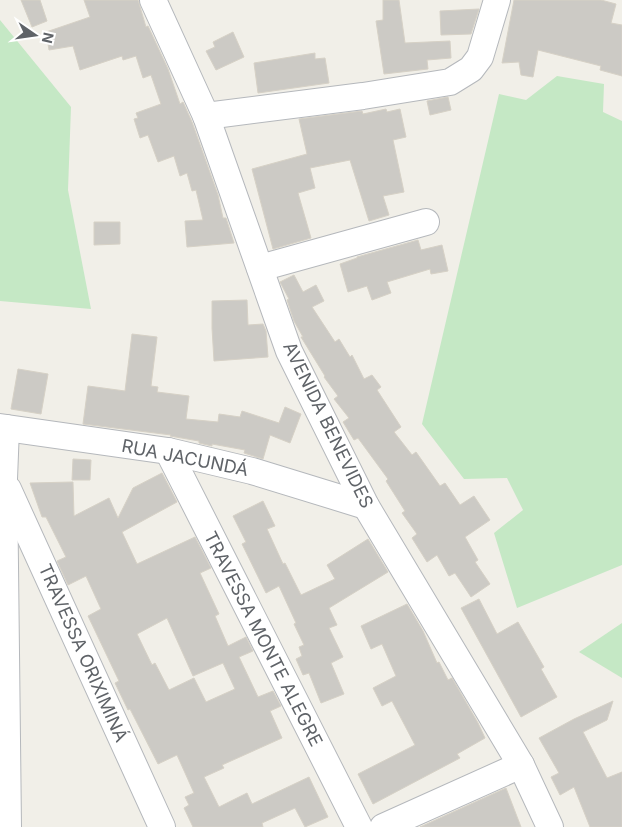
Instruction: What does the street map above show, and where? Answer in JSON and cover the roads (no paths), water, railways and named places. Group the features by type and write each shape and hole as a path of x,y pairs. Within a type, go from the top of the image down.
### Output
{"street":[{"name":"AVENIDA BENEVIDES","path":"153,0 206,116 290,351 366,506 521,765 550,827"},
{"path":"206,116 363,96 450,82 471,69 480,57 498,0"},
{"path":"260,268 426,222"},
{"path":"3,427 8,827"},
{"name":"RUA JACUNDÁ","path":"3,427 168,452 252,471 366,506"},
{"name":"TRAVESSA MONTE ALEGRE","path":"168,452 359,827"},
{"name":"TRAVESSA ORIXIMINÁ","path":"4,479 162,827"},
{"path":"383,827 521,765"}]}
